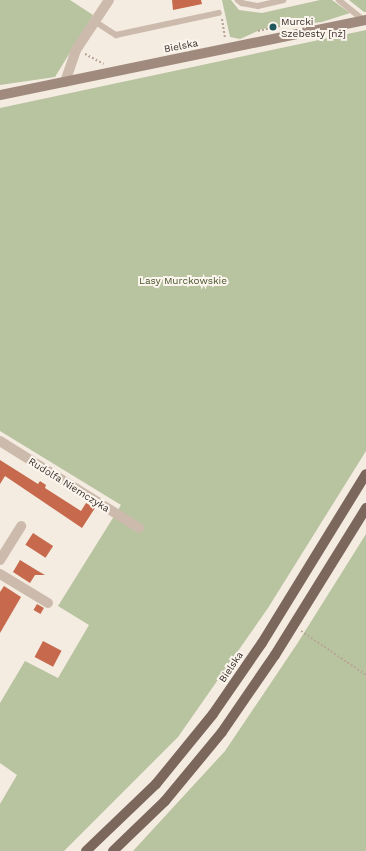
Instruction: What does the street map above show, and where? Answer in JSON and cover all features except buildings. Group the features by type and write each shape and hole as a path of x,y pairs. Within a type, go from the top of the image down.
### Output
{"main road":[{"name":"Bielska","path":"86,851 156,784 213,714 262,643 366,474"},
{"path":"113,851 144,822 202,757 242,703 293,626 366,508"}],"street":[{"path":"65,82 76,50 110,0"},
{"name":"Bielska","path":"0,95 365,20"},
{"name":"Rudolfa Niemczyka","path":"0,441 138,528"},
{"path":"0,560 21,526"},
{"path":"0,574 48,603"}],"lane":[{"path":"238,0 242,3 258,6 283,0"},
{"path":"339,0 365,20"},
{"path":"96,22 116,35 220,13"}],"path":[{"path":"220,13 225,30 225,42"},
{"path":"80,58 82,53 105,65"},
{"path":"293,626 366,675"}],"green space":[{"path":"0,0 70,0 93,15 55,77 0,85"},
{"path":"222,0 231,0 239,10 262,13 320,0 332,0 350,13 322,22 262,29 240,39 230,37"},
{"path":"349,0 366,0 366,12 364,12"},
{"name":"Lasy Murckowskie","path":"366,30 366,451 268,608 178,737 64,851 0,851 0,804 17,775 0,763 0,703 25,661 58,678 89,625 58,606 121,505 0,431 0,108"},
{"path":"366,534 366,851 133,851 225,751 297,644"}],"place":[{"name":"Murcki Szebesty [nż]","path":"273,27"}]}
